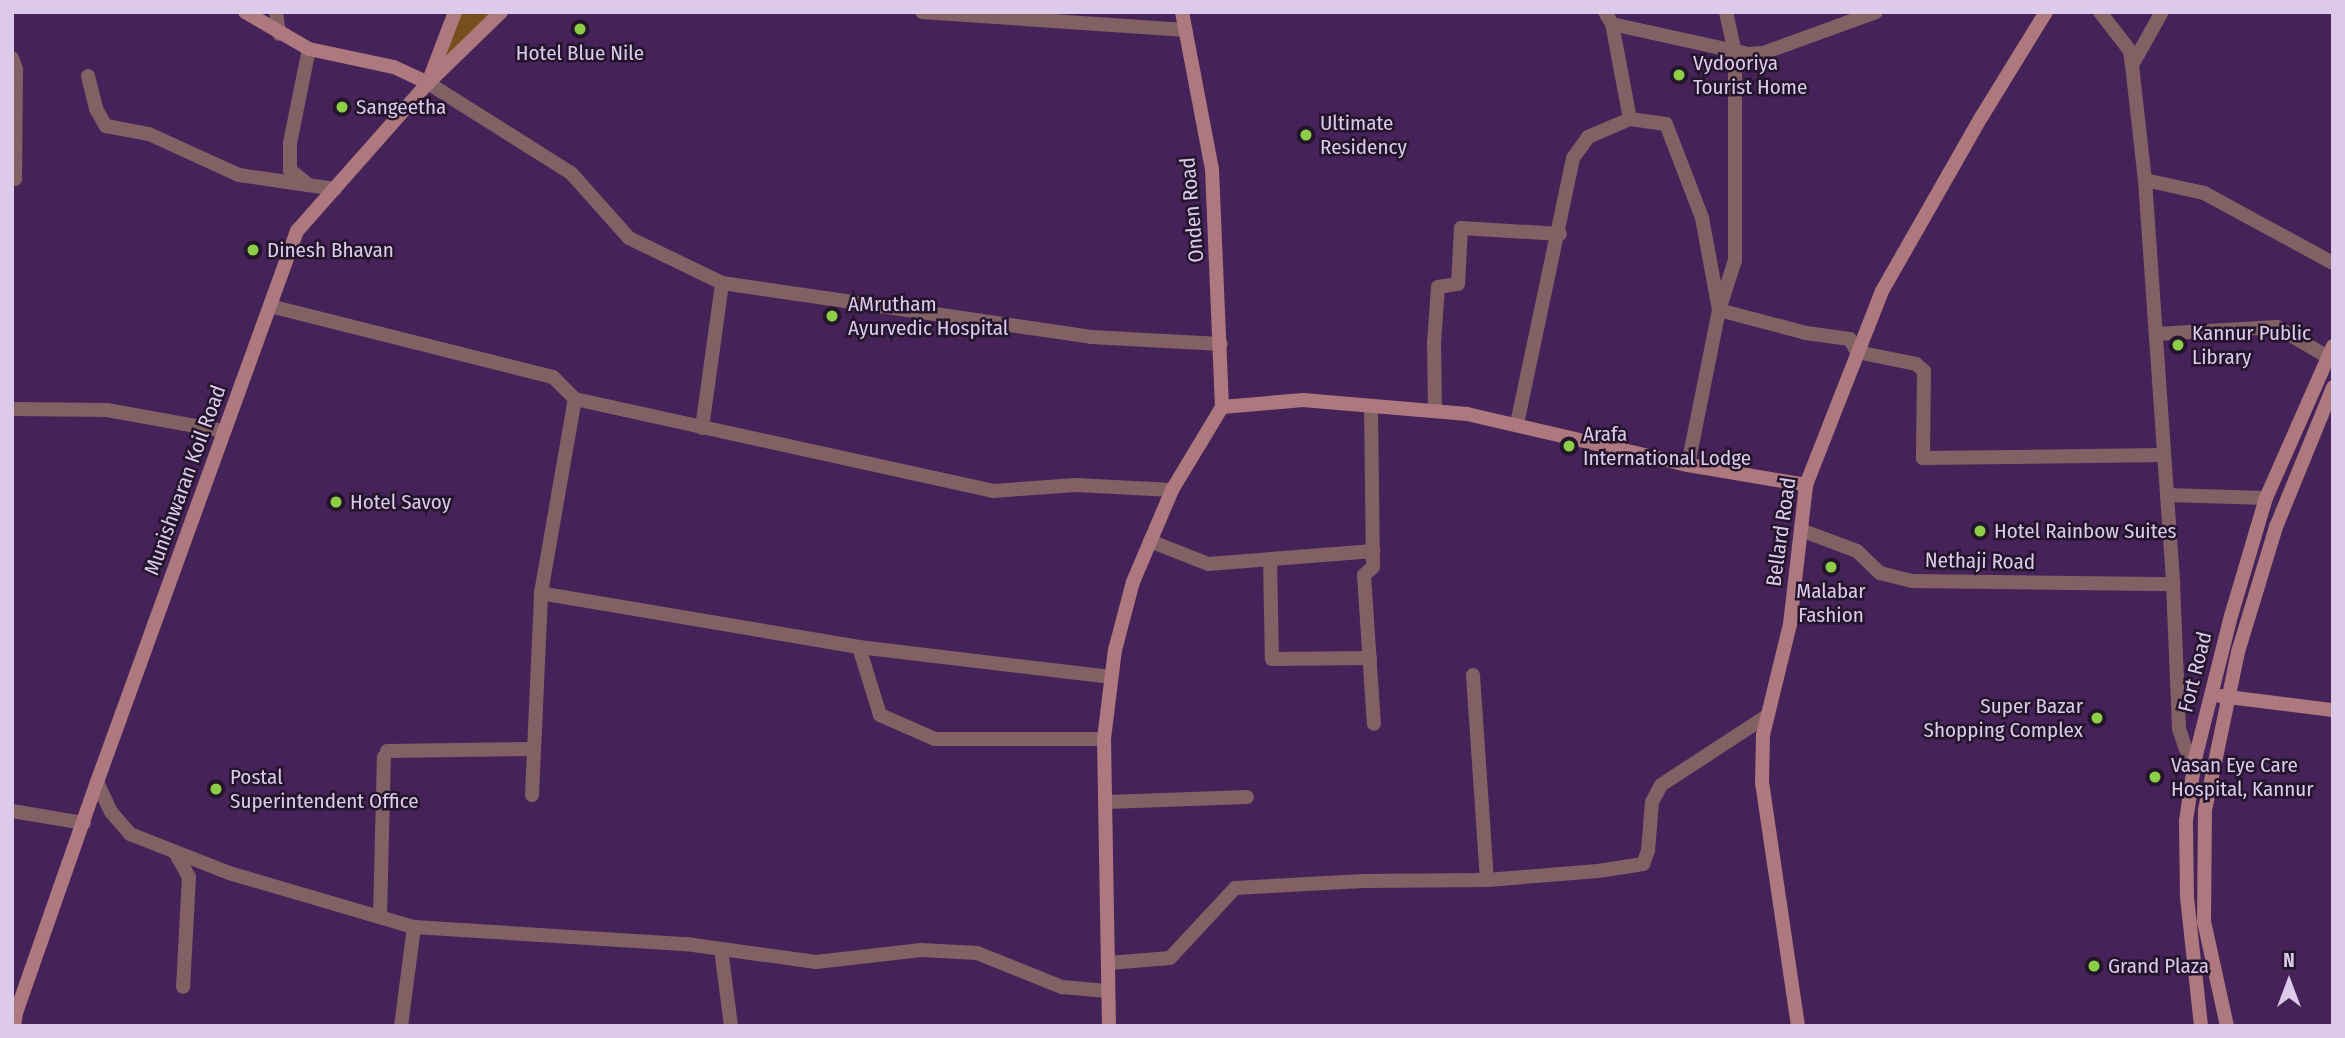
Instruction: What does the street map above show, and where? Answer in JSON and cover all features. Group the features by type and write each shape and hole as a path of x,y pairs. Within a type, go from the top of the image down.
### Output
{"main road":[{"path":"246,12 279,34 309,49 394,67 428,83 455,12"},
{"name":"Munishwaran Koil Road","path":"14,1017 297,232 428,83 501,12"},
{"name":"Onden Road","path":"1182,12 1212,169 1222,407"},
{"name":"Bellard Road","path":"1798,1026 1762,783 1763,735 1790,624 1806,485 1882,290 1982,116 2046,12"},
{"name":"Fort Road","path":"2201,1026 2191,951 2186,821 2195,759 2210,694 2266,498 2330,351"},
{"name":"Fort Road","path":"2228,1026 2204,921 2202,870 2205,810 2238,652 2286,503 2333,387"},
{"path":"1109,1026 1104,739 1115,650 1133,582 1172,490 1222,407 1303,400 1467,414 1688,465 1806,485"},
{"path":"2266,498 2286,503"},
{"path":"2210,694 2333,710"}],"street":[{"path":"276,12 279,34"},
{"path":"922,12 1185,30"},
{"path":"1688,465 1719,310 1735,260 1735,53 1726,12"},
{"path":"1630,119 1609,18 1735,53 1763,52 1876,12"},
{"path":"2100,12 2130,51 2132,65 2145,180 2156,334 2173,584 2179,729 2186,749 2195,759"},
{"path":"2132,65 2162,12"},
{"path":"307,184 290,170 290,156 309,49"},
{"path":"12,58 16,69 15,178"},
{"path":"88,76 96,109 106,126 149,134 239,175 335,189"},
{"path":"428,83 570,173 629,237 722,283 1091,337 1221,344"},
{"path":"1517,424 1560,234 1566,183 1580,146 1598,131 1630,119 1666,124 1702,218 1719,310"},
{"path":"2145,180 2204,193 2333,263"},
{"path":"1436,411 1434,343 1438,287 1458,284 1461,228 1560,234"},
{"path":"702,428 722,283"},
{"path":"270,306 553,377 575,399 993,491 1076,485 1172,490"},
{"path":"1719,310 1806,333 1850,339 1857,352 1916,364 1924,371 1923,458 2164,455"},
{"path":"2156,334 2277,327 2330,351"},
{"path":"532,796 541,593 575,399"},
{"path":"1371,406 1373,567 1364,575 1374,724"},
{"path":"12,409 107,410 225,431"},
{"path":"2167,495 2266,498"},
{"name":"Nethaji Road","path":"1801,530 1857,551 1880,573 1913,581 2173,584"},
{"path":"1150,541 1208,564 1373,551"},
{"path":"1270,559 1272,659 1370,658"},
{"path":"541,593 859,647 1111,677"},
{"path":"859,647 880,715 936,739 1104,739"},
{"path":"1473,675 1487,880"},
{"path":"1109,963 1170,958 1235,888 1364,881 1487,880 1598,871 1643,864 1648,851 1653,802 1661,785 1768,716"},
{"path":"380,917 386,754 534,749"},
{"path":"97,782 111,812 130,834 229,873 414,927 686,944 816,962 922,950 977,953 1062,987 1107,991"},
{"path":"1107,802 1247,797"},
{"path":"12,811 84,823"},
{"path":"175,852 189,877 183,987"},
{"path":"401,1026 414,927"},
{"path":"721,949 732,1026"}],"shaded area":[{"path":"460,12 496,12 436,70"}],"place":[{"name":"Hotel Blue Nile","path":"580,29"},
{"name":"Vydooriya Tourist Home","path":"1679,75"},
{"name":"Sangeetha","path":"342,107"},
{"name":"Ultimate Residency","path":"1306,135"},
{"name":"Dinesh Bhavan","path":"253,250"},
{"name":"AMrutham Ayurvedic Hospital","path":"832,316"},
{"name":"Kannur Public Library","path":"2178,345"},
{"name":"Arafa International Lodge","path":"1569,446"},
{"name":"Hotel Savoy","path":"336,502"},
{"name":"Hotel Rainbow Suites","path":"1980,531"},
{"name":"Malabar Fashion","path":"1831,567"},
{"name":"Super Bazar Shopping Complex","path":"2097,718"},
{"name":"Vasan Eye Care Hospital, Kannur","path":"2155,777"},
{"name":"Postal Superintendent Office","path":"216,789"},
{"name":"Grand Plaza","path":"2094,966"}]}
